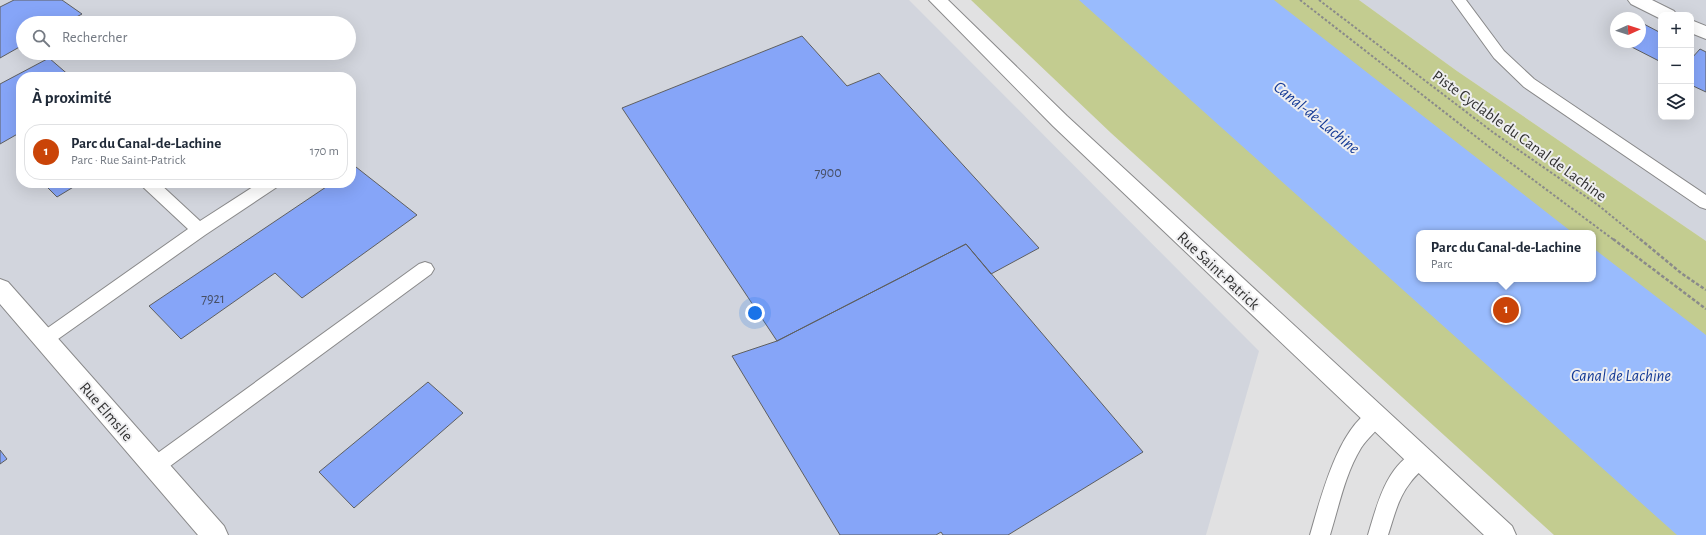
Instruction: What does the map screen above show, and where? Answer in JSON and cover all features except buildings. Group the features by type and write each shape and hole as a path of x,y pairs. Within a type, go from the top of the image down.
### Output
{"main road":[{"name":"Rue Saint-Patrick","path":"938,0 1066,126 1376,418 1503,535"},
{"path":"1637,0 1662,12"},
{"path":"1694,27 1706,33"},
{"name":"Rue Elmslie","path":"0,288 215,535"}],"lane":[{"path":"1459,0 1502,58 1514,70 1542,91 1706,203"},
{"path":"154,188 199,230"},
{"path":"45,340 199,230 263,188"},
{"path":"155,466 425,269"},
{"path":"1320,535 1337,478 1348,450 1366,426 1376,418"},
{"path":"1378,535 1394,488 1402,476 1420,459"}],"path":[{"path":"1300,0 1486,144 1706,309"},
{"name":"Piste Cyclable du Canal de Lachine","path":"1319,0 1494,133 1598,206 1671,265 1706,290"}],"shaded area":[{"path":"0,0 909,0 1259,351 1206,535 0,535"},
{"path":"1359,0 1706,0 1706,241 1457,71"}],"green space":[{"path":"971,0 1359,0 1457,71 1706,241 1706,535 1554,535 1111,133"}],"water":[{"name":"Canal de Lachine","path":"1079,0 1274,0 1569,230 1416,230 1416,282 1596,282 1596,250 1706,335 1706,535 1677,535"}],"place":[{"name":"Parc du Canal-de-Lachine","path":"1506,310"}],"water label":[{"name":"Canal-de-Lachine","path":"1317,117"}]}
